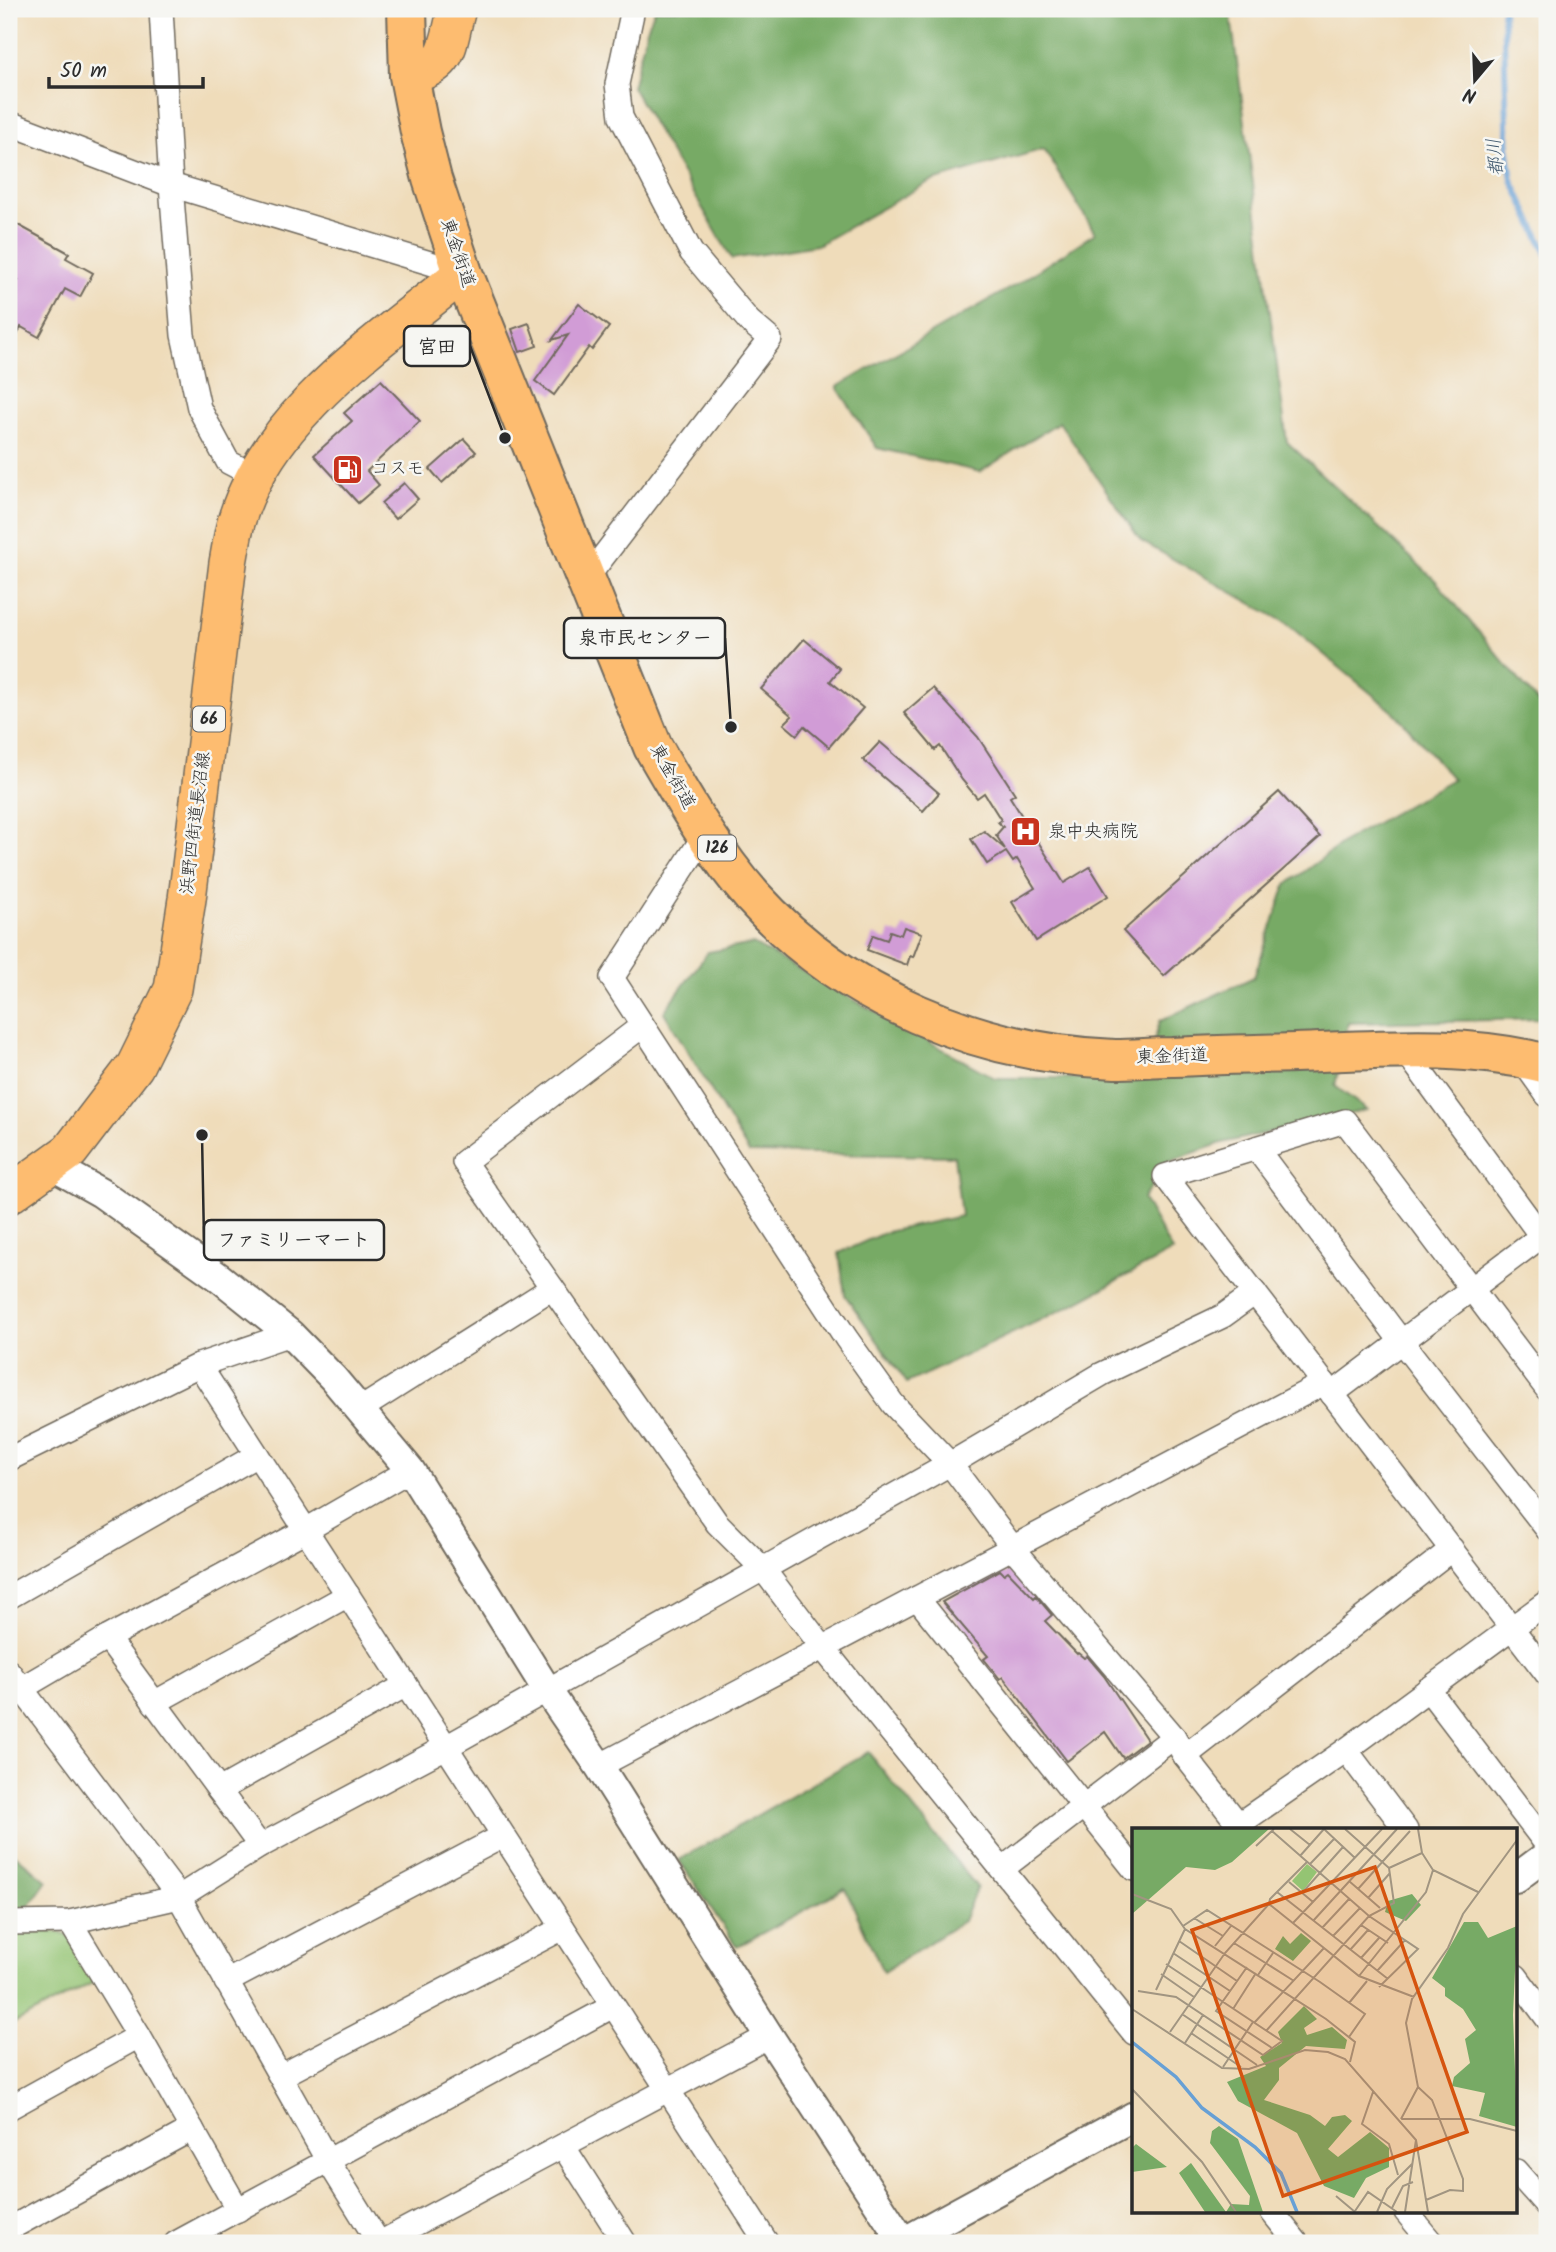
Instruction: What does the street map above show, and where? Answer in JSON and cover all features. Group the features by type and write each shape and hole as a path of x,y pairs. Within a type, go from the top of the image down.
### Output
{"highway":[{"name":"東金街道","path":"407,9 409,76 432,179 463,273 653,747 706,833 752,896 796,938 839,973 891,1002 957,1030 1015,1046 1115,1059 1441,1048 1533,1060"}],"main road":[{"path":"409,76 427,71 438,64 444,55 457,9"},
{"name":"浜野四街道長沼線","path":"9,1195 70,1151 135,1066 173,989 189,885 228,562 237,516 255,476 291,422 321,390 463,273"}],"street":[{"path":"161,9 183,335 199,408 228,462 255,476"},
{"path":"586,579 770,339 750,321 691,252 621,117 617,84 633,9"},
{"path":"9,123 171,185 463,273"},
{"path":"706,833 612,978 846,1338 893,1405 950,1464 1013,1548 1180,1746 1241,1827 1547,1602"},
{"path":"642,1026 464,1162 717,1523 763,1569 823,1648 1132,2031"},
{"path":"599,1766 1013,1548 1328,1389 1401,1341 1545,1237 1404,1049"},
{"path":"1533,1060 1547,1096"},
{"path":"1547,1389 1345,1121 1165,1176 1547,1674"},
{"path":"1256,1148 1547,1529"},
{"path":"51,1165 112,1201 220,1278 290,1334 333,1378 410,1470 547,1690 599,1766 903,2243 1132,2117"},
{"path":"359,1410 552,1288"},
{"path":"9,1923 69,1922 179,1897 260,1846 446,1747 950,1464 1101,1374 1223,1316 1255,1293"},
{"path":"9,1460 199,1365 290,1334"},
{"path":"199,1365 767,2243"},
{"path":"9,1597 257,1454"},
{"path":"410,1470 306,1530 13,1686 179,1897 328,2161 379,2243 769,2036"},
{"path":"1002,1869 1085,1806 1180,1746 1452,1549"},
{"path":"154,1703 348,1595"},
{"path":"917,1598 1132,1866"},
{"path":"107,1638 260,1846"},
{"path":"219,1790 406,1685"},
{"path":"1428,1689 1547,1845"},
{"path":"1346,1750 1404,1828"},
{"path":"226,1982 503,1836"},
{"path":"1518,1877 1547,1855"},
{"path":"69,1922 139,2036 238,2210"},
{"path":"281,2077 563,1928"},
{"path":"1518,1979 1547,2018"},
{"path":"176,2243 613,2006"},
{"path":"9,2108 139,2036"},
{"path":"9,2229 192,2130"},
{"path":"563,2146 625,2243"},
{"path":"1518,2173 1547,2206"},
{"path":"1274,2214 1297,2243"},
{"path":"1408,2214 1432,2243"}],"green space":[{"path":"655,9 1230,9 1287,442 1435,580 1547,713 1547,1019 1348,1023 1335,1086 1367,1110 1222,1143 1167,1162 1143,1199 1172,1251 1072,1305 907,1383 845,1295 839,1253 886,1232 961,1216 954,1156 749,1153 664,1012 708,952 753,944 995,1078 1143,1078 1160,1021 1254,977 1286,885 1348,839 1453,779 1396,714 1286,623 1141,541 1059,422 980,472 877,448 837,387 1017,284 1095,233 1044,149 929,182 817,245 732,259 632,87"},
{"path":"868,1752 977,1887 963,1921 883,1972 845,1888 737,1947 679,1860"},
{"path":"9,1849 47,1881 9,1934"},
{"path":"9,1932 57,1932 75,1938 96,1981 9,2026"}],"building":[{"path":"9,220 69,253 66,258 93,273 80,297 65,289 39,337 21,327 9,351 9,296 18,280 9,275"},
{"path":"579,304 609,327 592,350 589,347 554,395 535,381 568,335 552,340"},
{"path":"529,323 537,346 520,352 512,329"},
{"path":"381,380 420,421 367,471 379,485 358,503 314,455 352,421 344,413"},
{"path":"464,439 476,452 442,483 430,469"},
{"path":"404,483 418,499 395,519 381,503"},
{"path":"804,639 840,669 830,681 863,708 829,747 804,726 797,735 784,724 792,716 761,689"},
{"path":"933,688 978,737 1015,794 1010,797 1064,883 1090,867 1108,896 1036,941 1012,902 1035,888 1017,859 1013,862 1006,852 987,864 971,839 984,831 1005,849 996,835 1003,827 998,822 1001,820 984,793 977,798 940,746 935,750 904,713"},
{"path":"880,742 939,793 923,811 863,760"},
{"path":"1279,792 1320,837 1164,976 1123,931"},
{"path":"904,927 922,933 907,965 867,950 873,935 887,940 890,931 901,935"},
{"path":"1000,1570 1004,1574 1008,1571 1034,1598 1036,1596 1052,1615 1045,1621 1077,1654 1084,1658 1087,1656 1104,1676 1147,1740 1123,1758 1105,1732 1067,1761 1003,1677 1000,1679 984,1659 988,1656 942,1602"}],"waterway":[{"name":"都川","path":"1503,9 1508,152 1512,180 1547,254"}],"place":[{"name":"宮田","path":"505,438"},
{"name":"コスモ","path":"348,469"},
{"name":"泉市民センター","path":"731,727"},
{"name":"泉中央病院","path":"1025,832"},
{"name":"ファミリーマート","path":"202,1135"}]}
